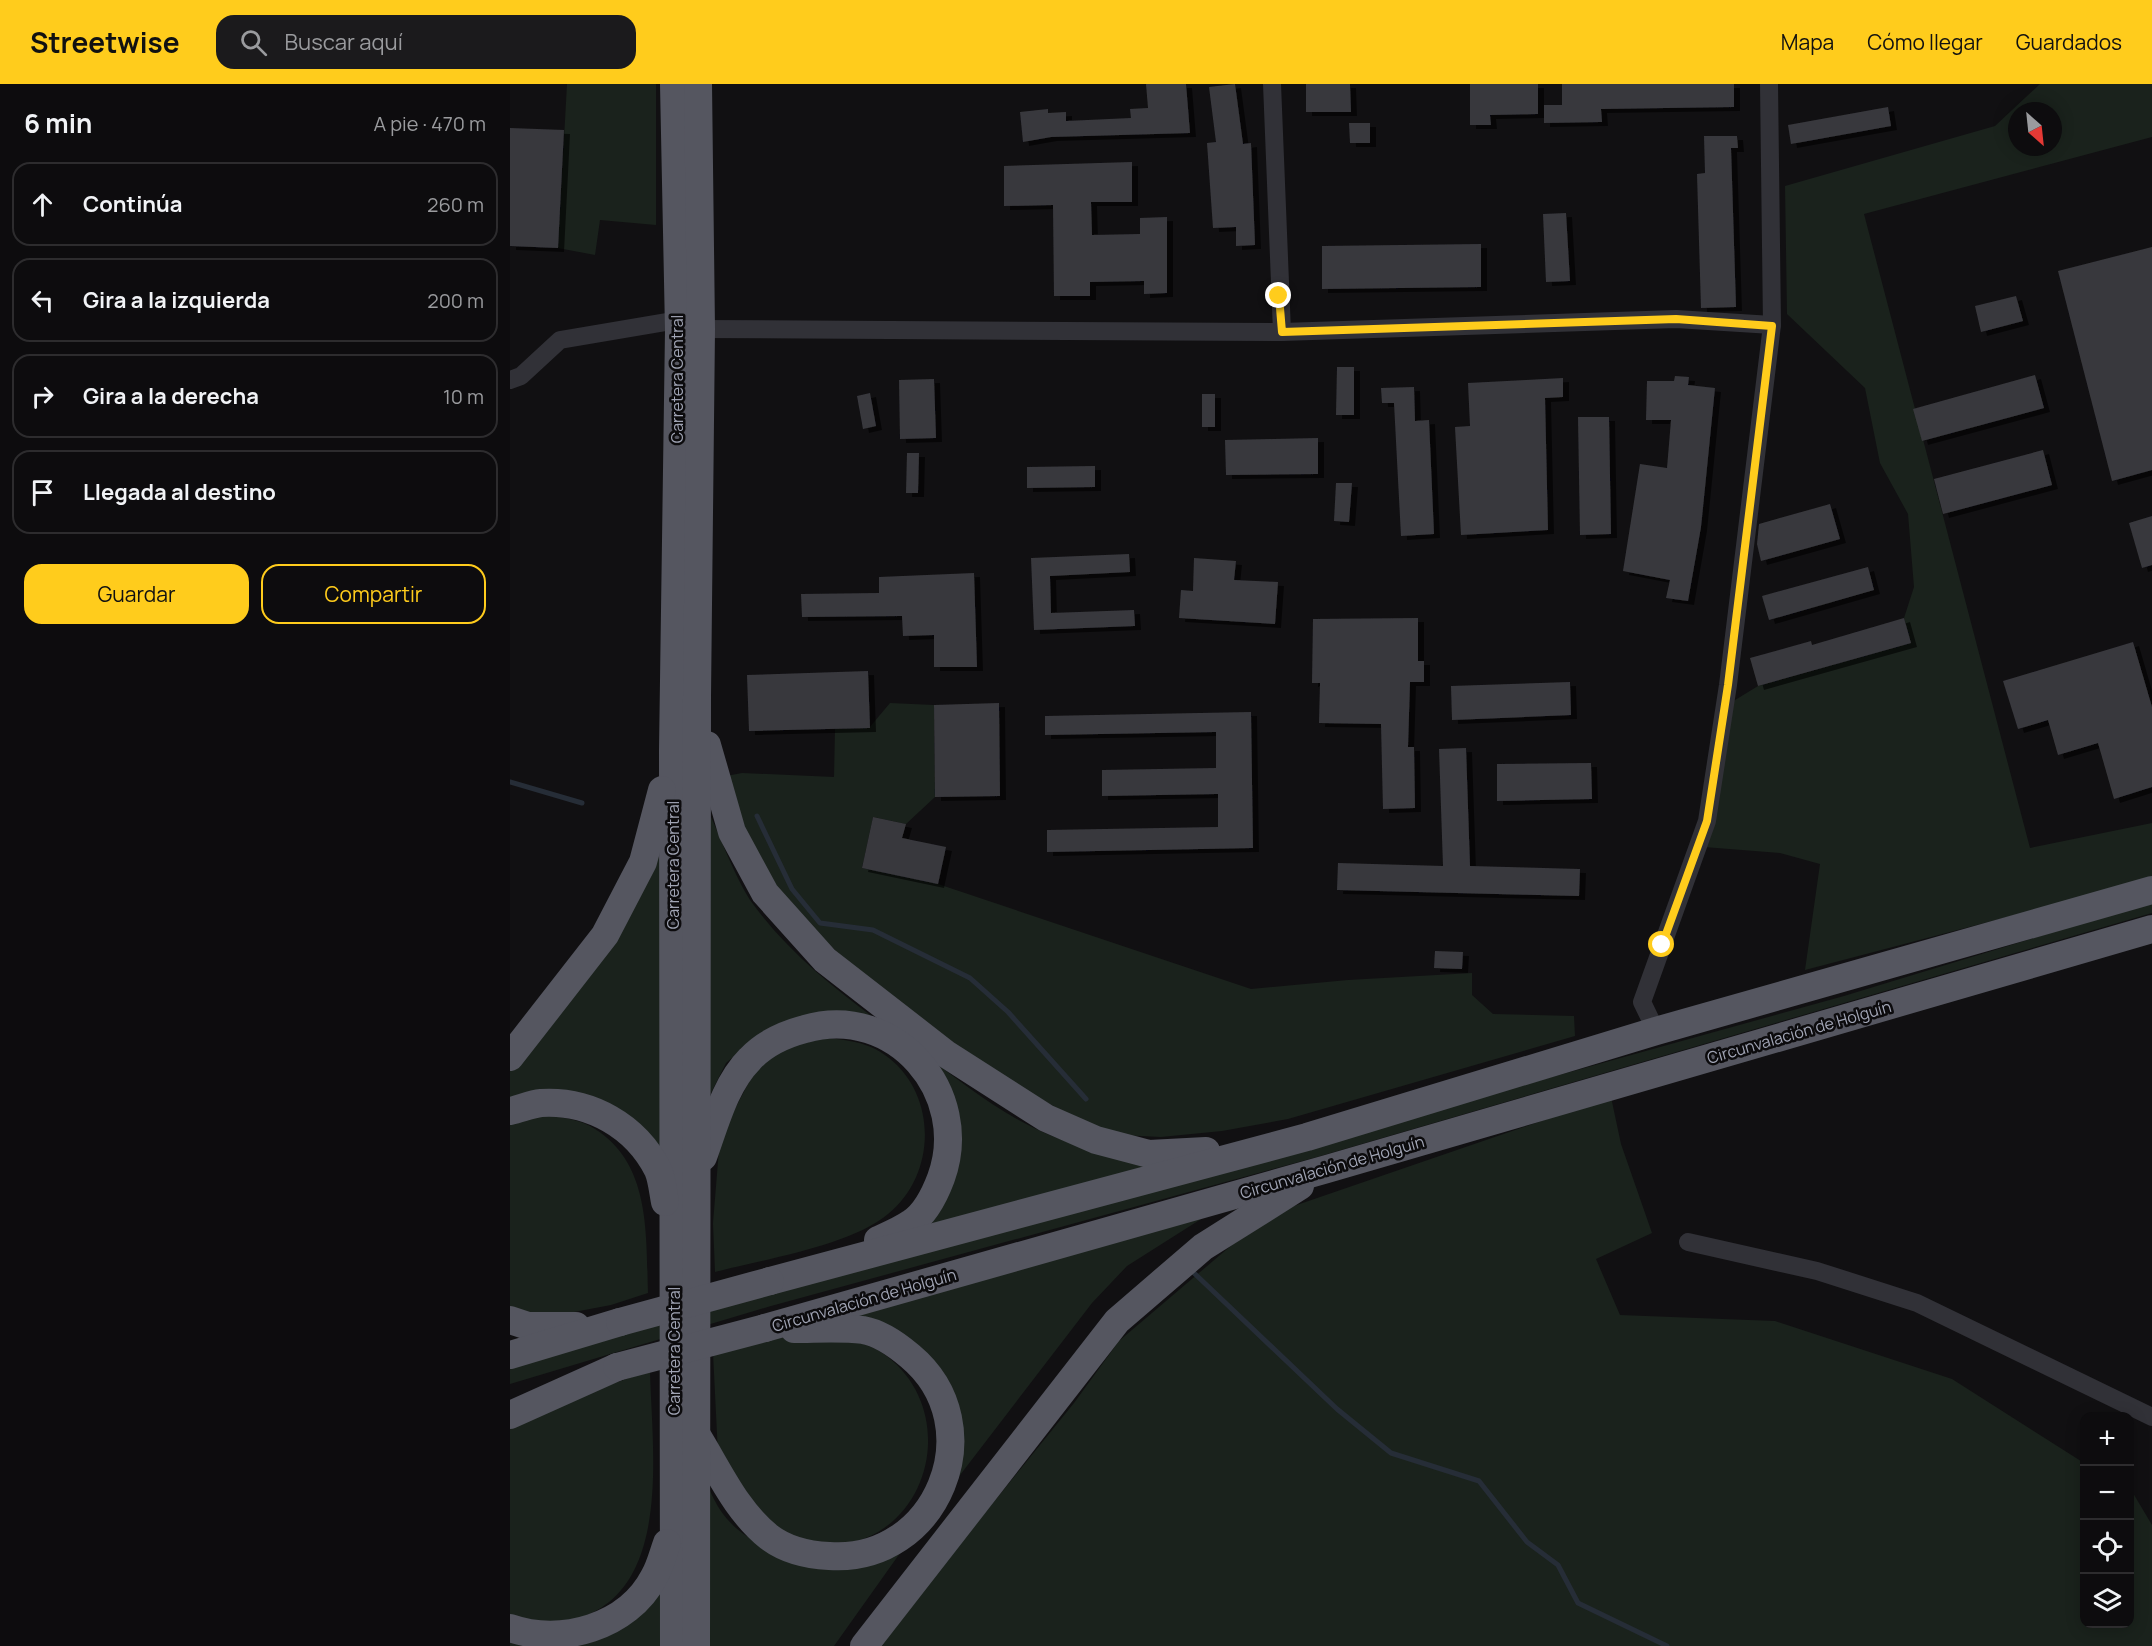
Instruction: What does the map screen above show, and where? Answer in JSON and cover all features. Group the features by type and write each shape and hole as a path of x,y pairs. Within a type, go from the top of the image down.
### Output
{"highway":[{"name":"Carretera Central","path":"674,84 686,326 697,696 696,1646"},
{"name":"Carretera Central","path":"674,1646 673,751 686,326 698,84"},
{"path":"697,696 711,761 732,832 765,893 825,960 946,1054 1046,1118 1096,1140 1149,1154 1207,1151 1306,1137"},
{"path":"510,1057 605,935 644,862 673,751"},
{"path":"510,1355 620,1322 1306,1137 1656,1031 2152,890"},
{"name":"Circunvalación de Holguín","path":"510,1398 1327,1169 2152,929"},
{"path":"696,1173 728,1092 750,1059 783,1035 821,1024 861,1027 894,1040 921,1063 940,1093 949,1127 947,1162 934,1195 913,1222 881,1239 770,1281"},
{"path":"510,1112 540,1103 570,1105 580,1106 612,1119 639,1142 658,1172 674,1245"},
{"path":"864,1646 1117,1320 1203,1248 1327,1169"},
{"path":"510,1320 528,1326 566,1327 620,1322"},
{"path":"696,1434 742,1510 771,1538 807,1555 847,1557 886,1547 915,1526 937,1499 949,1466 951,1430 942,1396 923,1366 896,1344 864,1330 765,1328"},
{"path":"510,1415 617,1367"},
{"path":"510,1628 525,1634 565,1637 603,1626 632,1606 654,1578 674,1524"}],"street":[{"path":"1272,84 1282,332"},
{"path":"1656,1031 1642,1002 1707,821 1728,685 1772,326 1769,84"},
{"path":"510,380 521,376 560,340 686,326 1282,332 1676,319 1772,326"},
{"path":"1688,1242 1818,1271 1917,1303 2152,1417"}],"shaded area":[{"path":"567,84 656,84 656,225 600,220 595,255 558,248"},
{"path":"2040,84 2152,84 2152,137 1864,214 2030,848 2152,823 2152,879 1805,970 1820,864 1780,853 1704,847 1727,705 1758,686 1911,643 1904,618 1914,587 1908,514 1880,463 1865,388 1787,314 1785,186 1995,126 2008,114 2008,156 2062,156 2062,102 2021,102"},
{"path":"890,703 934,705 935,797 906,824 873,817 862,868 938,884 1251,989 1348,980 1472,973 1472,995 1493,1014 1574,1016 1575,1036 1288,1119 1222,1131 1161,1137 1120,1135 1089,1127 983,1065 911,1010 876,988 771,891 742,836 726,776 742,773 834,777 835,729 869,728"},
{"path":"661,803 660,1148 640,1139 510,1098 510,1060 606,935"},
{"path":"706,806 734,870 753,904 790,947 832,985 984,1099 1017,1119 1066,1141 1094,1149 1166,1162 904,1237 914,1224 950,1127 890,1034 752,1041 726,1063 708,1099"},
{"path":"2152,902 2152,913 1317,1157 771,1306 510,1384 510,1366 1844,996"},
{"path":"806,1038 839,1039 860,1043 889,1058 905,1074 916,1093 923,1114 925,1136 922,1158 915,1179 904,1198 888,1214 852,1235 806,1250 715,1272 713,1223 720,1137 759,1063"},
{"path":"1611,1097 1621,1144 1652,1233 1596,1259 1620,1315 1775,1321 1952,1379 2080,1460 2080,1628 2134,1628 2134,1495 2152,1525 2152,1646 877,1646 1074,1403 1119,1341 1233,1244 1291,1207"},
{"path":"540,1114 572,1119 590,1126 610,1140 625,1158 635,1178 645,1222 648,1293 611,1305 553,1316 510,1312 510,1119"},
{"path":"1209,1214 1127,1266 1092,1303 898,1556 834,1646 707,1646 709,1488 718,1506 741,1532 770,1548 823,1565 938,1500 944,1395 835,1313"},
{"path":"816,1332 872,1347 888,1357 910,1381 924,1409 928,1439 924,1469 913,1496 895,1519 870,1536 838,1545 816,1544 779,1535 718,1454 713,1353 753,1340"},
{"path":"650,1371 653,1485 649,1524 639,1560 621,1590 594,1612 555,1623 510,1619 510,1418"},
{"path":"662,1567 662,1646 510,1646 510,1640 563,1644"}],"building":[{"path":"1146,84 1186,84 1190,133 1051,137 1023,142 1020,112 1048,109 1048,113 1066,112 1066,121 1131,118 1130,109 1148,108"},
{"path":"1235,84 1243,144 1251,143 1255,245 1236,246 1236,227 1213,228 1207,143 1216,142 1209,87"},
{"path":"1306,84 1350,84 1351,112 1306,112"},
{"path":"1470,84 1538,84 1538,114 1490,115 1491,125 1470,125"},
{"path":"1562,84 1734,84 1734,107 1601,109 1602,122 1544,123 1544,105 1562,105"},
{"path":"1888,107 1891,126 1791,144 1788,125"},
{"path":"1349,123 1370,123 1370,143 1350,143"},
{"path":"510,128 564,130 558,248 510,246"},
{"path":"1704,136 1737,136 1738,148 1731,148 1736,307 1701,308 1697,174 1705,173"},
{"path":"1132,162 1132,202 1091,202 1092,235 1140,234 1140,218 1167,217 1167,293 1144,294 1144,281 1090,282 1090,296 1054,296 1053,205 1004,206 1004,166"},
{"path":"1566,213 1570,281 1546,282 1543,214"},
{"path":"1481,244 1481,287 1322,289 1322,246"},
{"path":"2152,247 2152,470 2112,481 2058,271"},
{"path":"2016,296 2023,321 1981,332 1975,306"},
{"path":"1337,367 1354,367 1354,415 1336,415"},
{"path":"2035,375 2044,408 1922,441 1913,409"},
{"path":"1675,376 1689,377 1688,385 1715,388 1701,527 1688,601 1666,598 1670,580 1623,571 1640,464 1667,468 1671,420 1646,420 1647,381 1674,381"},
{"path":"1563,378 1563,397 1545,398 1548,530 1461,535 1455,427 1470,426 1468,383"},
{"path":"934,379 936,438 900,439 899,380"},
{"path":"1414,387 1415,421 1429,420 1434,534 1401,536 1394,403 1382,403 1381,388"},
{"path":"870,393 876,426 863,429 857,396"},
{"path":"1202,394 1215,394 1215,427 1202,427"},
{"path":"1578,417 1609,417 1611,534 1580,535"},
{"path":"1318,438 1318,474 1226,475 1225,440"},
{"path":"2043,450 2052,485 1943,514 1934,479"},
{"path":"907,453 919,453 918,493 906,493"},
{"path":"1095,466 1095,487 1027,488 1027,467"},
{"path":"1336,483 1352,483 1349,522 1334,521"},
{"path":"1830,504 1840,539 1761,561 1757,544 1759,524"},
{"path":"2152,516 2152,565 2142,568 2129,523"},
{"path":"1129,554 1130,572 1050,576 1051,613 1134,610 1135,626 1034,630 1031,558"},
{"path":"1194,558 1236,561 1234,580 1278,582 1275,624 1179,618 1181,590 1193,591"},
{"path":"1868,567 1874,590 1769,620 1762,596"},
{"path":"974,573 977,667 934,667 934,635 903,636 902,616 802,617 801,594 879,593 879,577"},
{"path":"1418,618 1418,661 1424,661 1424,682 1410,682 1408,747 1414,747 1415,808 1383,809 1381,724 1319,723 1320,683 1312,683 1313,619"},
{"path":"1904,618 1911,643 1758,686 1750,658 1811,641 1812,645"},
{"path":"2133,642 2152,707 2152,787 2114,799 2098,743 2058,755 2048,720 2018,729 2003,681"},
{"path":"868,671 870,728 749,731 747,675"},
{"path":"1570,682 1571,715 1452,720 1451,686"},
{"path":"999,703 1000,796 935,797 934,705"},
{"path":"1251,712 1253,848 1047,852 1047,830 1218,827 1218,794 1102,796 1102,770 1216,768 1216,732 1045,735 1045,716"},
{"path":"1466,748 1470,866 1580,869 1579,896 1337,890 1338,863 1443,866 1439,749"},
{"path":"1591,763 1592,799 1497,801 1497,764"},
{"path":"873,817 906,824 902,838 946,847 938,884 862,868"},
{"path":"1435,951 1463,952 1462,969 1434,968"}],"waterway":[{"path":"510,782 582,803"},
{"path":"757,816 792,889 820,923 873,930 970,978 1008,1012 1086,1099"},
{"path":"1194,1273 1337,1409 1391,1453 1479,1481 1527,1542 1558,1565 1578,1603 1667,1646"}],"route":[{"path":"1279,296 1282,332 1676,319 1772,326 1728,685 1707,821 1662,945"}]}
